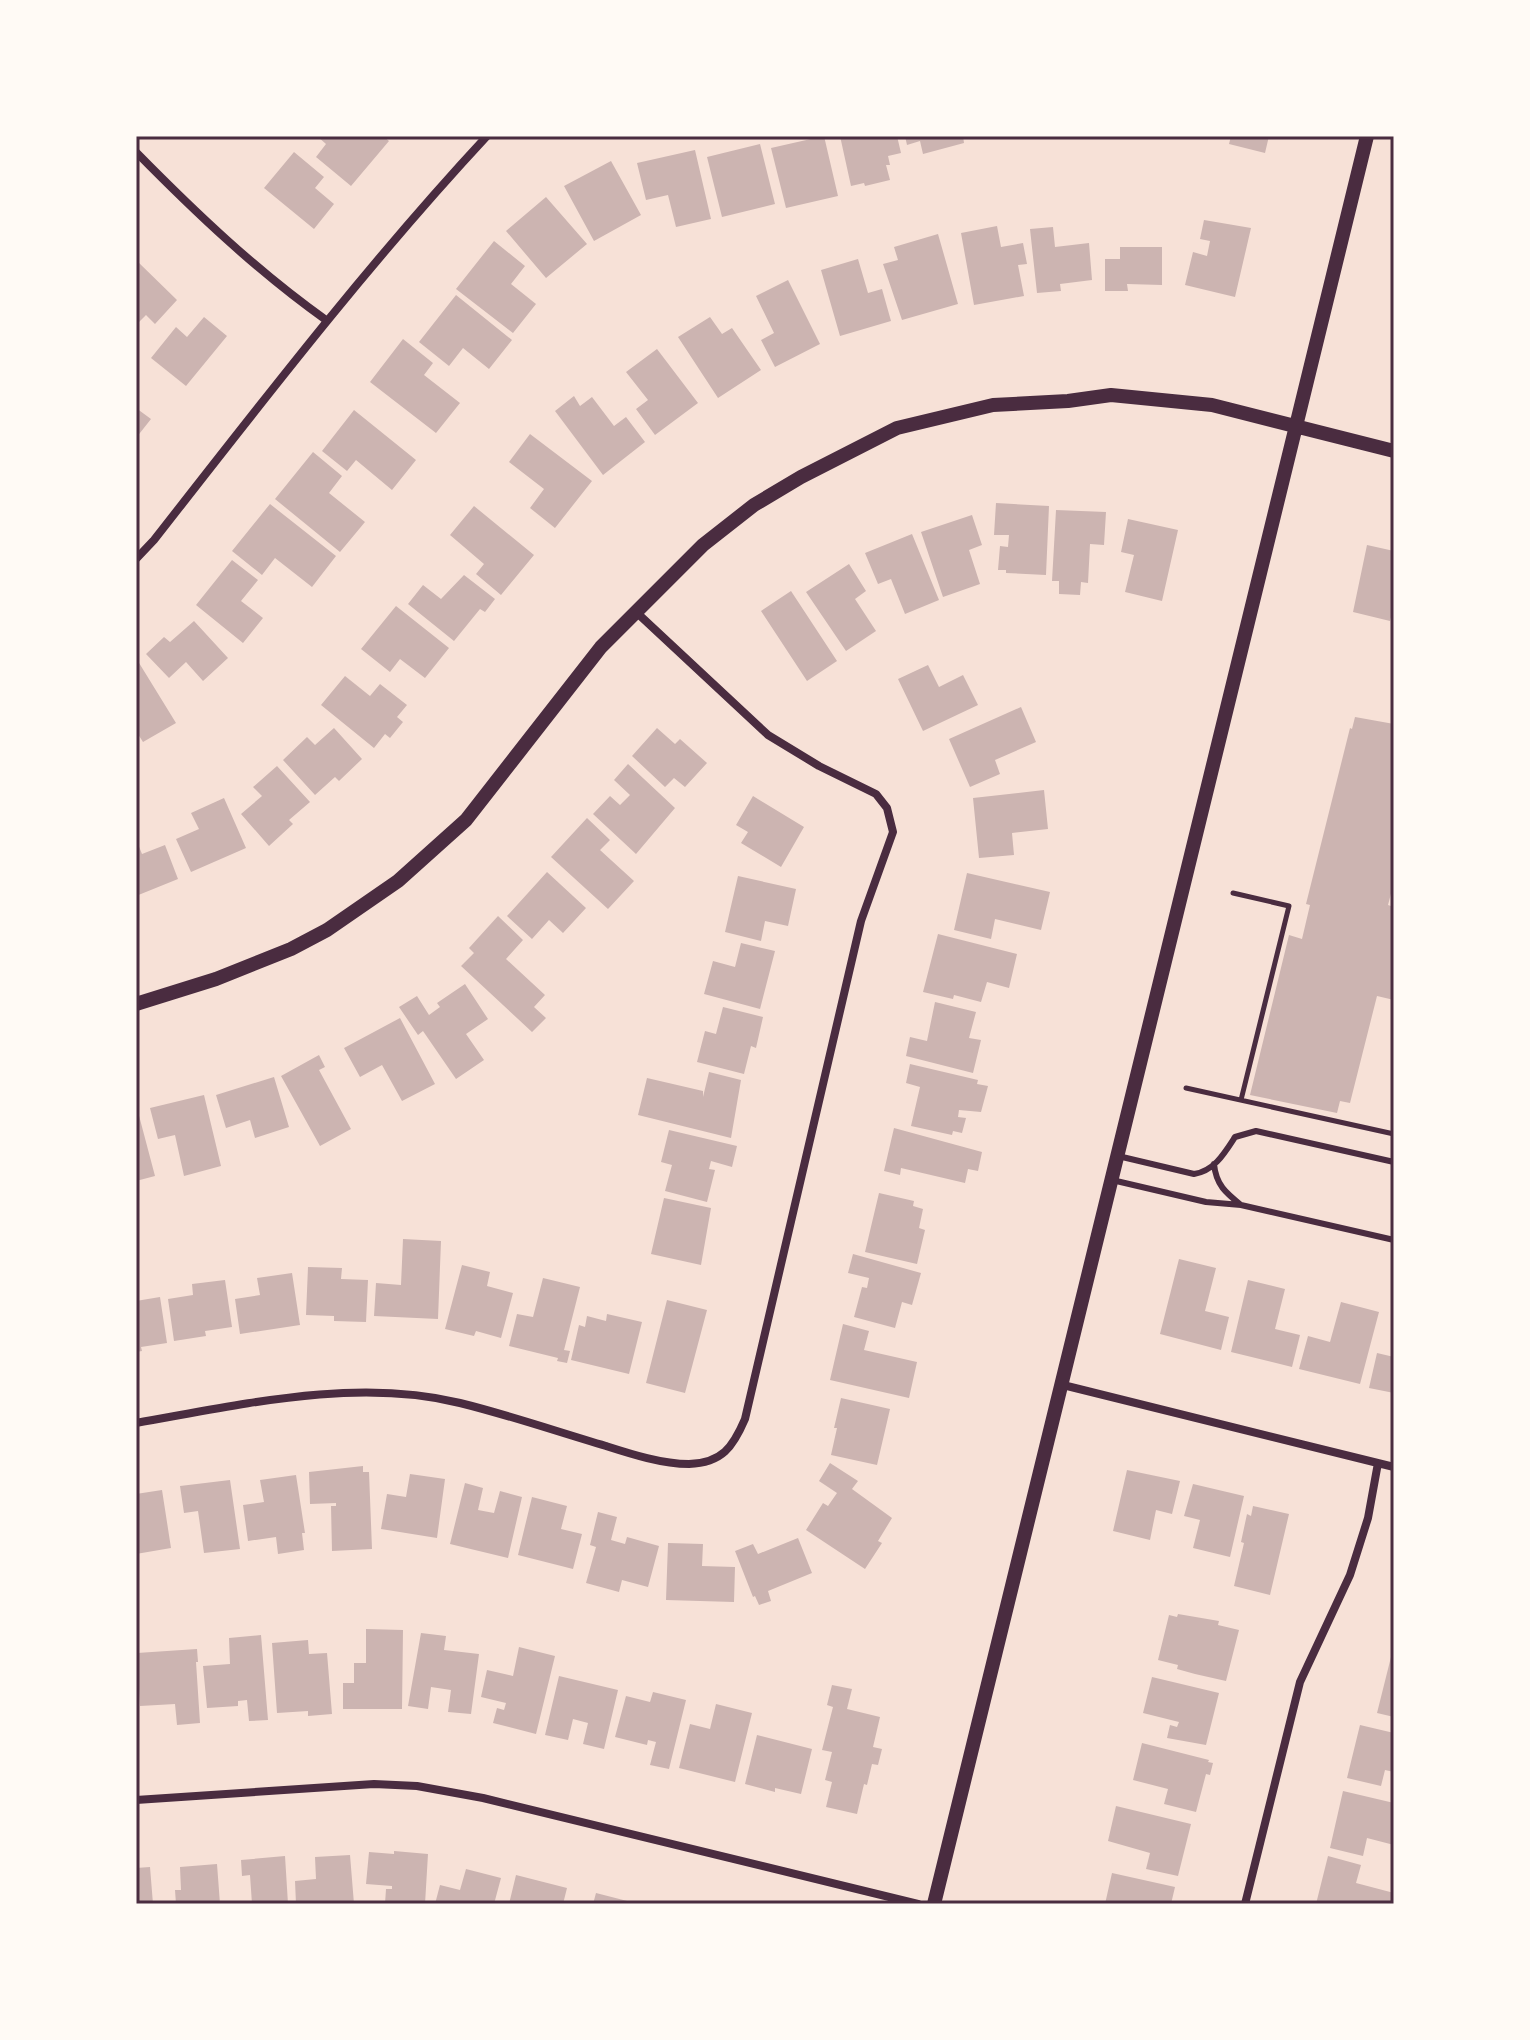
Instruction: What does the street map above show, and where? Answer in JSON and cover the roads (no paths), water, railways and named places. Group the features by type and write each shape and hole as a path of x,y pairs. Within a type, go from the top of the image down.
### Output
{"street":[{"path":"136,559 326,320 440,186 487,136"},
{"path":"934,1904 1367,136"},
{"path":"136,152 186,203 326,320"},
{"path":"136,1004 216,979 291,949 349,916 398,881 466,820 601,647 703,545 754,505 812,471 897,428 993,405 1111,395 1212,405 1394,451"},
{"path":"136,1423 283,1398 342,1393 413,1395 459,1402 636,1455 687,1464 712,1461 734,1446 745,1419 861,921 893,832 887,808 876,794 819,766 768,735 635,611"},
{"path":"1063,1385 1394,1467"},
{"path":"1245,1904 1300,1682 1350,1575 1368,1518 1378,1463"},
{"path":"136,1800 328,1787 417,1786 483,1798 918,1904"}],"lane":[{"path":"1118,1156 1194,1174 1205,1172 1214,1164 1235,1137 1256,1131 1394,1162"},
{"path":"1214,1164 1216,1178 1223,1189 1241,1205"},
{"path":"1112,1180 1394,1240"}]}
